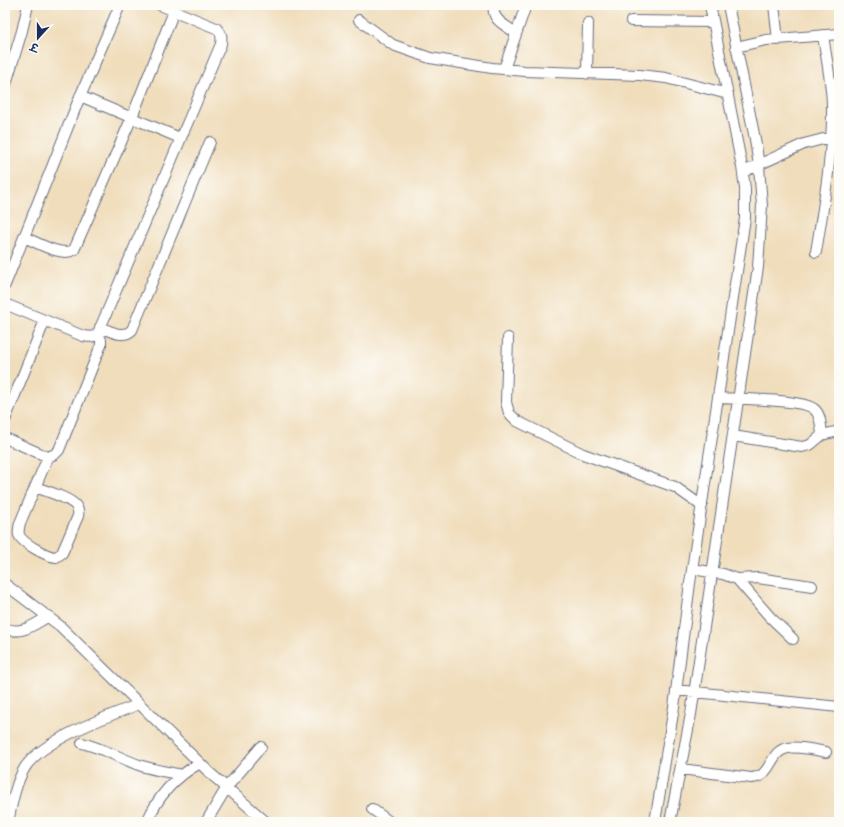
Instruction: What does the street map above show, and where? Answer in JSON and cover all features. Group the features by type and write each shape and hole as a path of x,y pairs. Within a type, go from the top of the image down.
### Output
{"street":[{"path":"5,87 22,31 28,5"},
{"path":"5,284 80,96 120,5"},
{"path":"5,304 90,337 94,336 99,330 221,44 222,37 216,28 160,5"},
{"path":"494,5 493,14 497,20 516,33"},
{"path":"504,69 526,5"},
{"path":"655,822 665,766 692,570 745,218 745,188 743,172 710,5"},
{"path":"670,822 694,692 758,267 762,206 760,166 728,5"},
{"path":"774,5 778,40"},
{"path":"24,237 62,253 69,253 74,250 132,117 174,11"},
{"path":"359,20 387,42 430,58 504,69 588,74 640,75 666,78 728,94"},
{"path":"631,21 713,22"},
{"path":"588,23 588,74"},
{"path":"736,47 778,40 839,34"},
{"path":"816,252 827,182 834,82 823,36"},
{"path":"80,96 180,138"},
{"path":"743,172 760,166 785,152 804,144 831,137"},
{"path":"99,330 123,335 128,334 132,330 210,142"},
{"path":"5,420 46,320"},
{"path":"36,487 76,505 78,511 78,516 62,553 56,557 48,556 24,542 19,536 18,529 48,457 55,454 59,450 101,345 99,330"},
{"path":"508,338 506,402 509,413 517,421 583,454 675,487 702,506"},
{"path":"718,398 796,403 809,406 815,410 820,418 822,435"},
{"path":"733,436 802,447 810,445 822,435 839,432"},
{"path":"5,438 48,457"},
{"path":"692,570 724,574 738,579 758,578 812,586"},
{"path":"738,579 770,617 793,639"},
{"path":"5,584 60,626 200,763 227,787 254,818 266,822"},
{"path":"5,628 16,632 24,630 48,616"},
{"path":"676,690 839,707"},
{"path":"8,822 14,792 32,757 48,745 98,720 139,704"},
{"path":"82,742 106,750 122,759 141,766 182,775"},
{"path":"206,822 227,787 261,747"},
{"path":"681,769 750,778 762,774 776,754 782,750 797,748 826,752"},
{"path":"147,822 160,797 182,775 200,763"},
{"path":"372,809 390,822"}]}
